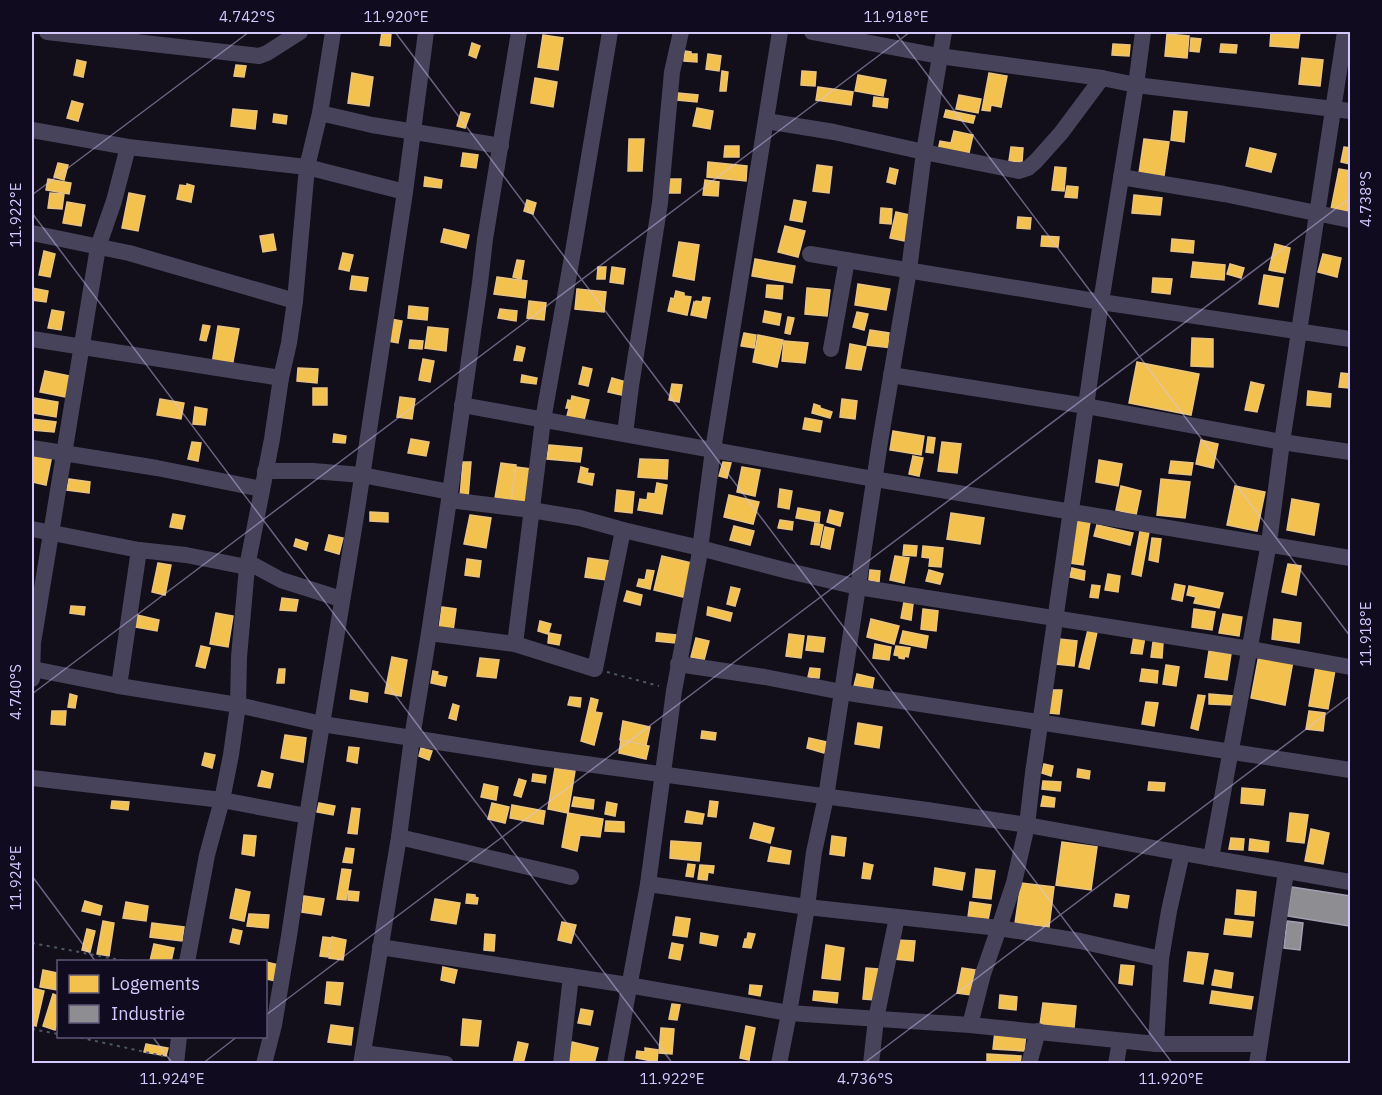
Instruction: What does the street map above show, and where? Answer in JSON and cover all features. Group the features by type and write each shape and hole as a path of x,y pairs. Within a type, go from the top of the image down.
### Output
{"street":[{"path":"47,32 259,56 300,32"},
{"path":"187,960 207,855 231,755 238,705 239,657 248,564 289,343 307,167 320,113 333,32"},
{"path":"264,1064 274,1025 289,936 362,475 405,192 426,32"},
{"path":"446,1064 362,1058 399,837 450,496 485,239 519,32"},
{"path":"515,644 543,420 610,32"},
{"path":"625,435 660,203 672,72 681,32"},
{"path":"615,1064 648,884 678,664 690,613 713,450 780,32"},
{"path":"812,32 939,56 1102,78 1136,85 1350,111"},
{"path":"779,1064 807,907 814,852 826,797 944,32"},
{"path":"970,1025 983,974 1014,882 1027,825 1101,302 1143,32"},
{"path":"1211,858 1269,543 1282,442 1345,32"},
{"path":"766,121 834,132 1019,171 1028,168 1061,133 1102,78"},
{"path":"320,113 372,125 501,146"},
{"path":"32,130 128,147 307,167 405,192"},
{"path":"128,147 114,201 98,247 51,533 34,616 32,674 238,705 322,724 534,757 1027,825 1350,882"},
{"path":"1121,177 1224,194 1350,220"},
{"path":"32,233 129,253 295,301"},
{"path":"810,254 1101,302 1350,339"},
{"path":"831,349 847,260"},
{"path":"32,339 281,378"},
{"path":"891,375 1350,452"},
{"path":"462,405 874,479 1350,558"},
{"path":"32,448 157,468 262,489"},
{"path":"265,471 313,471 362,475 450,496 580,518 858,587 1056,617 1350,667"},
{"path":"32,529 139,550 248,564 281,580 341,599"},
{"path":"429,633 515,644 596,669 623,530"},
{"path":"119,686 139,550"},
{"path":"678,664 765,677 842,692 1350,770"},
{"path":"32,778 222,800 307,816"},
{"path":"399,837 571,878"},
{"path":"1156,1044 1161,959 1182,854"},
{"path":"1257,1064 1286,872"},
{"path":"648,884 807,907 999,928 1080,941 1161,959"},
{"path":"871,1064 876,1019 897,917"},
{"path":"380,947 628,985 789,1013 970,1025 1156,1044 1260,1044"},
{"path":"561,1064 571,976"},
{"path":"1029,1064 1038,1031"},
{"path":"177,1061 180,1038"},
{"path":"1116,1064 1120,1041"}],"path":[{"path":"596,669 674,690"},
{"path":"32,944 120,960"},
{"path":"32,1029 57,1034"},
{"path":"81,1038 177,1061"}],"building: Logements":[{"path":"382,32 391,33 390,46 380,45"},
{"path":"1271,32 1300,32 1298,48 1270,46"},
{"path":"1167,34 1189,36 1187,58 1165,56"},
{"path":"543,35 563,38 558,70 538,67"},
{"path":"1191,38 1201,39 1199,52 1190,51"},
{"path":"472,43 480,46 476,58 469,55"},
{"path":"1113,44 1130,45 1129,56 1112,55"},
{"path":"1221,44 1237,45 1236,53 1220,52"},
{"path":"685,51 697,54 697,62 684,61"},
{"path":"708,54 721,56 719,71 706,69"},
{"path":"1302,58 1323,60 1320,86 1299,84"},
{"path":"77,60 86,62 83,77 74,75"},
{"path":"236,65 246,66 244,77 234,76"},
{"path":"722,71 728,72 726,91 720,91"},
{"path":"802,71 816,72 815,86 801,85"},
{"path":"352,73 373,77 369,106 348,103"},
{"path":"989,73 1007,76 1001,107 991,105 990,111 982,110"},
{"path":"858,75 886,80 883,96 855,91"},
{"path":"535,78 557,82 553,107 531,103"},
{"path":"818,87 853,92 851,105 816,100"},
{"path":"678,93 698,95 697,102 677,100"},
{"path":"959,95 981,99 978,113 956,109"},
{"path":"874,97 888,99 887,108 873,106"},
{"path":"72,101 83,104 78,121 67,118"},
{"path":"697,108 713,111 710,129 693,126"},
{"path":"233,109 257,111 255,129 231,126"},
{"path":"946,110 975,116 973,123 944,117"},
{"path":"1174,111 1187,112 1184,142 1171,140"},
{"path":"461,112 470,114 465,128 457,126"},
{"path":"274,114 287,116 286,124 273,122"},
{"path":"954,131 973,135 968,157 938,151 940,141 951,143"},
{"path":"629,139 644,139 642,171 628,171"},
{"path":"1144,139 1169,142 1164,176 1139,173"},
{"path":"725,146 739,146 739,157 724,157"},
{"path":"1011,147 1023,148 1022,162 1009,161"},
{"path":"1344,147 1350,148 1350,164 1341,162"},
{"path":"1250,148 1276,154 1271,172 1246,166"},
{"path":"463,153 478,155 476,168 461,166"},
{"path":"708,162 747,166 746,181 707,177"},
{"path":"58,163 68,165 64,180 54,177"},
{"path":"817,165 832,167 829,193 813,191"},
{"path":"1055,167 1066,168 1064,191 1052,190"},
{"path":"890,168 898,170 895,184 887,182"},
{"path":"1339,169 1350,171 1347,212 1331,209"},
{"path":"425,177 442,180 441,188 424,186"},
{"path":"48,179 71,183 69,194 46,190"},
{"path":"667,179 681,179 680,193 666,193"},
{"path":"705,180 719,182 718,196 703,195"},
{"path":"187,184 194,186 191,202 177,199 180,185 187,186"},
{"path":"1067,186 1078,187 1077,198 1065,197"},
{"path":"50,193 64,194 62,209 48,208"},
{"path":"129,193 145,196 138,231 122,228"},
{"path":"1134,195 1162,198 1160,215 1132,213"},
{"path":"527,200 536,203 533,214 524,211"},
{"path":"794,200 806,202 802,222 790,220"},
{"path":"67,202 85,205 81,226 63,223"},
{"path":"881,208 892,209 891,224 880,223"},
{"path":"896,212 910,215 905,241 890,238"},
{"path":"1018,217 1031,218 1030,229 1017,228"},
{"path":"785,226 805,231 798,257 778,252"},
{"path":"444,229 469,235 466,248 441,242"},
{"path":"273,234 276,250 263,252 260,236"},
{"path":"1042,236 1059,237 1058,247 1041,246"},
{"path":"1172,239 1194,241 1193,253 1171,251"},
{"path":"679,242 699,245 694,280 673,276"},
{"path":"1275,244 1290,248 1285,273 1269,270"},
{"path":"44,251 55,254 50,277 39,275"},
{"path":"343,253 353,255 349,271 339,269"},
{"path":"1323,254 1341,258 1337,277 1318,272"},
{"path":"755,259 795,266 792,283 752,276"},
{"path":"517,260 524,261 521,279 513,277"},
{"path":"1193,262 1225,265 1224,280 1191,277"},
{"path":"1230,264 1244,268 1241,278 1227,274"},
{"path":"598,267 606,267 605,279 597,279"},
{"path":"612,267 625,269 623,284 610,282"},
{"path":"1264,275 1283,278 1278,307 1259,304"},
{"path":"352,276 368,278 366,291 350,289"},
{"path":"497,277 527,281 525,298 494,294"},
{"path":"1153,278 1172,279 1170,294 1152,292"},
{"path":"858,284 890,289 886,310 855,305"},
{"path":"767,285 783,286 782,299 766,297"},
{"path":"32,288 48,291 46,302 32,300"},
{"path":"807,288 830,290 827,316 805,314"},
{"path":"577,289 606,292 604,312 575,309"},
{"path":"676,291 691,297 687,315 668,311 671,298 674,299"},
{"path":"703,297 710,298 706,318 691,315 694,302 702,302"},
{"path":"529,301 546,303 544,320 527,318"},
{"path":"409,306 428,308 427,320 408,318"},
{"path":"500,309 517,311 516,321 498,318"},
{"path":"52,310 64,312 61,330 48,328"},
{"path":"765,311 781,314 779,325 763,322"},
{"path":"857,312 868,314 864,330 853,327"},
{"path":"788,317 794,318 790,334 785,333"},
{"path":"391,319 402,321 398,343 387,341"},
{"path":"203,325 210,326 206,341 200,340"},
{"path":"218,326 239,329 232,367 212,364"},
{"path":"428,327 448,329 446,351 425,348"},
{"path":"870,330 889,333 888,341 893,341 892,348 867,345"},
{"path":"744,333 756,335 754,348 741,346"},
{"path":"758,335 783,340 777,367 753,362"},
{"path":"1192,338 1213,339 1213,367 1191,366"},
{"path":"410,340 423,341 422,349 409,348"},
{"path":"784,341 808,343 805,363 782,361"},
{"path":"850,344 866,347 861,370 846,368"},
{"path":"517,346 525,348 522,361 514,360"},
{"path":"423,359 434,361 430,382 419,380"},
{"path":"1137,362 1199,374 1191,415 1129,403"},
{"path":"583,367 592,369 588,386 579,384"},
{"path":"298,368 318,369 317,383 297,381"},
{"path":"45,371 70,376 66,397 40,392"},
{"path":"1341,373 1350,374 1349,388 1339,387"},
{"path":"522,375 537,378 536,384 521,382"},
{"path":"612,378 626,382 622,395 608,392"},
{"path":"1251,382 1264,385 1257,412 1245,410"},
{"path":"672,384 682,385 679,402 669,400"},
{"path":"313,388 327,388 327,405 313,405"},
{"path":"1308,391 1331,394 1330,407 1307,405"},
{"path":"572,396 589,400 584,420 567,416 568,400 571,401"},
{"path":"400,397 415,399 412,419 397,417"},
{"path":"34,398 58,402 56,417 32,413"},
{"path":"160,399 184,403 181,419 157,415"},
{"path":"842,399 857,401 855,419 840,417"},
{"path":"814,404 832,412 830,418 812,413"},
{"path":"195,407 207,409 205,425 193,424"},
{"path":"805,418 822,421 820,432 803,429"},
{"path":"32,419 56,422 54,432 32,430"},
{"path":"893,431 924,436 921,455 890,450"},
{"path":"334,434 346,436 345,443 333,442"},
{"path":"928,437 935,438 933,453 926,452"},
{"path":"411,439 429,442 426,456 408,453"},
{"path":"1201,440 1218,444 1213,468 1196,464"},
{"path":"192,442 201,443 198,461 188,459"},
{"path":"942,442 961,444 957,473 938,471"},
{"path":"549,445 582,448 580,462 547,459"},
{"path":"32,451 52,455 46,485 32,482"},
{"path":"913,456 923,458 919,476 909,474"},
{"path":"640,459 668,460 667,479 638,477"},
{"path":"1099,460 1122,464 1118,486 1096,482"},
{"path":"1171,461 1193,463 1191,475 1169,473"},
{"path":"463,462 471,462 468,498 460,497"},
{"path":"723,462 731,463 727,478 719,476"},
{"path":"501,463 516,465 511,500 495,498"},
{"path":"516,467 531,469 526,504 511,502"},
{"path":"581,467 588,469 587,473 594,474 592,485 578,482"},
{"path":"742,467 760,470 755,496 737,492"},
{"path":"69,479 90,482 89,493 67,490"},
{"path":"1161,479 1190,482 1185,518 1157,515"},
{"path":"657,483 667,485 662,514 638,510 640,499 647,500 648,493 655,494"},
{"path":"1121,486 1141,491 1136,515 1116,510"},
{"path":"1235,486 1265,492 1257,531 1227,525"},
{"path":"780,489 792,491 789,509 778,507"},
{"path":"617,490 634,492 632,513 615,511"},
{"path":"729,495 759,502 753,524 724,517"},
{"path":"1292,499 1319,504 1314,535 1287,530"},
{"path":"798,508 820,512 819,522 796,518"},
{"path":"830,510 843,513 840,526 827,522"},
{"path":"370,512 388,513 388,522 370,521"},
{"path":"951,513 984,518 980,544 947,539"},
{"path":"173,514 185,516 182,529 170,527"},
{"path":"470,515 491,518 486,548 464,544"},
{"path":"780,520 793,522 792,530 778,528"},
{"path":"1077,520 1090,522 1083,565 1070,563"},
{"path":"815,523 823,525 819,545 811,544"},
{"path":"1097,525 1133,533 1130,545 1094,536"},
{"path":"734,526 754,531 750,545 730,540"},
{"path":"825,527 834,529 830,549 821,547"},
{"path":"1140,531 1149,532 1141,576 1132,574"},
{"path":"329,535 343,538 339,554 325,550"},
{"path":"1152,538 1161,539 1158,562 1149,560"},
{"path":"296,539 308,543 306,550 294,546"},
{"path":"904,545 917,546 916,556 903,555"},
{"path":"923,546 943,548 941,567 929,566 930,558 922,557"},
{"path":"662,556 692,563 683,597 654,590"},
{"path":"895,556 909,558 904,583 890,580"},
{"path":"588,558 609,561 606,580 585,577"},
{"path":"467,559 481,561 479,577 465,575"},
{"path":"158,563 171,565 165,595 152,592"},
{"path":"1288,564 1301,566 1296,595 1282,592"},
{"path":"1072,568 1085,571 1084,580 1070,577"},
{"path":"647,570 654,571 650,589 637,586 639,579 645,580"},
{"path":"870,570 880,571 879,582 869,580"},
{"path":"929,570 943,574 940,584 926,581"},
{"path":"1108,574 1120,576 1118,592 1105,590"},
{"path":"1175,584 1185,586 1182,601 1172,599"},
{"path":"1092,585 1100,586 1098,598 1090,597"},
{"path":"1189,586 1223,593 1219,608 1194,603 1196,597 1187,595"},
{"path":"731,587 740,589 735,606 727,604"},
{"path":"627,591 642,595 640,605 624,601"},
{"path":"282,598 298,600 296,611 280,610"},
{"path":"904,602 913,604 911,620 901,618"},
{"path":"71,606 85,607 84,615 70,613"},
{"path":"442,607 456,609 453,631 439,629"},
{"path":"708,607 732,613 730,621 707,615"},
{"path":"923,609 938,611 936,631 921,629"},
{"path":"1194,609 1215,612 1212,630 1192,627"},
{"path":"216,613 233,616 228,647 210,644"},
{"path":"1223,614 1242,617 1239,636 1219,633"},
{"path":"137,615 159,620 157,631 135,627"},
{"path":"871,619 899,626 894,644 867,637"},
{"path":"1274,619 1301,623 1299,643 1272,639"},
{"path":"540,621 551,624 548,634 538,631"},
{"path":"1088,630 1097,632 1089,669 1079,667"},
{"path":"903,631 928,636 926,648 900,643"},
{"path":"549,633 561,635 559,645 548,643"},
{"path":"657,633 676,635 675,643 656,641"},
{"path":"789,634 804,636 801,658 786,656"},
{"path":"808,636 825,638 823,652 806,650"},
{"path":"1134,636 1145,637 1142,654 1131,653"},
{"path":"696,638 709,641 704,660 691,657"},
{"path":"1059,639 1077,641 1074,666 1056,664"},
{"path":"1153,642 1163,643 1162,658 1151,657"},
{"path":"875,644 891,647 889,660 873,658"},
{"path":"201,646 210,648 205,668 196,666"},
{"path":"896,646 910,648 908,657 905,656 904,659 894,655"},
{"path":"1209,651 1231,654 1227,680 1205,677"},
{"path":"1259,655 1293,661 1285,705 1251,698"},
{"path":"392,657 407,660 401,696 385,693"},
{"path":"480,658 499,660 496,678 477,676"},
{"path":"1166,665 1179,667 1176,686 1163,684"},
{"path":"1316,666 1335,670 1328,709 1309,706"},
{"path":"810,668 820,669 819,678 808,677"},
{"path":"279,669 285,669 284,683 277,683"},
{"path":"1142,669 1158,671 1157,683 1140,681"},
{"path":"433,671 438,672 437,675 447,677 445,686 431,683"},
{"path":"857,674 874,678 872,689 854,686"},
{"path":"351,690 368,693 367,702 350,699"},
{"path":"1052,690 1062,690 1059,714 1049,713"},
{"path":"70,694 77,696 75,708 68,707"},
{"path":"1209,694 1233,696 1232,705 1209,704"},
{"path":"1198,695 1205,696 1198,730 1191,728"},
{"path":"570,697 581,698 580,707 568,705"},
{"path":"591,698 598,700 595,712 602,713 594,745 581,741"},
{"path":"1146,702 1158,703 1154,726 1142,724"},
{"path":"453,704 459,706 456,720 449,718"},
{"path":"52,711 66,711 65,725 51,724"},
{"path":"1309,711 1325,713 1323,731 1306,729"},
{"path":"623,721 650,727 646,745 620,740"},
{"path":"858,723 882,727 879,748 855,744"},
{"path":"702,731 716,733 715,740 701,738"},
{"path":"285,735 306,738 303,762 281,758"},
{"path":"809,738 827,742 824,753 807,748"},
{"path":"621,740 649,746 646,759 619,753"},
{"path":"349,747 359,748 357,763 347,761"},
{"path":"421,748 432,751 429,760 419,756"},
{"path":"205,753 215,755 212,768 202,765"},
{"path":"1044,764 1053,766 1051,776 1042,773"},
{"path":"555,768 575,771 568,813 548,809"},
{"path":"1078,769 1090,771 1089,779 1077,777"},
{"path":"262,771 273,774 270,788 258,786"},
{"path":"533,774 546,776 545,783 532,781"},
{"path":"519,779 526,781 521,797 514,795"},
{"path":"1043,781 1061,782 1060,791 1042,789"},
{"path":"1149,782 1165,783 1164,791 1148,790"},
{"path":"484,784 498,787 496,800 481,797"},
{"path":"1242,788 1265,790 1263,805 1241,803"},
{"path":"1043,796 1055,798 1054,807 1041,806"},
{"path":"574,797 594,800 593,809 572,806"},
{"path":"112,801 129,802 128,810 111,808"},
{"path":"710,801 718,802 716,817 708,816"},
{"path":"607,802 617,804 615,816 605,814"},
{"path":"319,803 335,806 333,815 317,812"},
{"path":"492,803 509,807 505,823 488,819"},
{"path":"512,805 545,811 543,824 510,818"},
{"path":"352,808 360,809 357,834 348,833"},
{"path":"687,811 704,814 702,824 685,822"},
{"path":"568,813 603,819 600,837 580,835 577,851 562,847"},
{"path":"1290,813 1308,815 1304,843 1287,841"},
{"path":"606,821 624,822 624,832 605,831"},
{"path":"754,823 774,828 770,843 750,838"},
{"path":"1311,829 1329,833 1323,864 1305,861"},
{"path":"244,835 256,836 254,856 242,854"},
{"path":"832,836 846,838 844,856 830,854"},
{"path":"1231,838 1244,839 1243,850 1229,849"},
{"path":"1250,839 1269,842 1268,852 1249,850"},
{"path":"671,841 701,843 699,861 670,858"},
{"path":"1062,842 1097,847 1091,890 1056,885"},
{"path":"771,847 791,851 789,864 768,861"},
{"path":"346,848 354,849 352,863 343,862"},
{"path":"864,863 873,865 870,879 862,878"},
{"path":"688,864 695,865 693,877 686,876"},
{"path":"700,865 714,866 713,873 708,872 707,880 698,879"},
{"path":"935,868 965,873 962,890 933,885"},
{"path":"342,869 351,870 346,900 337,899"},
{"path":"976,869 995,871 991,899 973,897"},
{"path":"1021,883 1054,887 1049,927 1015,923"},
{"path":"236,889 250,892 244,921 230,918"},
{"path":"1237,890 1256,892 1254,916 1235,914"},
{"path":"348,891 359,892 358,901 348,900"},
{"path":"467,894 478,898 477,904 466,903"},
{"path":"1116,894 1129,896 1127,908 1114,906"},
{"path":"304,896 324,899 321,915 302,912"},
{"path":"435,899 460,903 456,924 431,920"},
{"path":"85,901 102,906 100,915 82,911"},
{"path":"126,902 148,906 146,921 123,918"},
{"path":"970,902 991,905 988,920 968,917"},
{"path":"249,914 269,915 268,928 247,926"},
{"path":"676,917 690,919 687,937 673,935"},
{"path":"1226,919 1253,922 1251,937 1224,934"},
{"path":"103,921 114,923 109,956 97,954"},
{"path":"562,922 576,925 571,943 558,940"},
{"path":"152,923 184,927 182,941 150,937"},
{"path":"87,929 95,931 90,952 82,950"},
{"path":"233,929 242,931 239,944 230,942"},
{"path":"701,933 718,936 716,946 700,943"},
{"path":"748,933 755,934 751,948 743,947"},
{"path":"485,934 495,935 494,951 484,950"},
{"path":"323,937 331,938 328,957 320,956"},
{"path":"332,937 346,940 343,960 329,958"},
{"path":"896,940 915,941 913,961 894,959"},
{"path":"672,943 683,945 680,960 669,958"},
{"path":"154,944 174,948 171,960 150,960"},
{"path":"826,945 844,948 840,980 822,978"},
{"path":"1188,952 1208,954 1203,984 1184,981"},
{"path":"267,962 279,965 276,981 267,979"},
{"path":"1121,965 1134,966 1132,985 1119,983"},
{"path":"443,967 457,970 454,983 441,980"},
{"path":"866,968 878,969 875,1000 863,999"},
{"path":"962,968 975,970 971,995 957,993"},
{"path":"43,970 57,973 57,990 40,987"},
{"path":"1215,970 1233,973 1231,988 1212,985"},
{"path":"327,982 343,983 340,1005 325,1003"},
{"path":"750,985 762,986 760,996 749,994"},
{"path":"32,988 44,991 36,1026 32,1025"},
{"path":"814,991 838,993 837,1003 813,1000"},
{"path":"1212,991 1253,997 1251,1009 1210,1003"},
{"path":"53,994 57,996 55,1030 43,1026"},
{"path":"1000,995 1017,997 1016,1010 999,1008"},
{"path":"1043,1003 1076,1006 1074,1028 1040,1025"},
{"path":"672,1004 680,1005 677,1020 669,1019"},
{"path":"581,1009 593,1011 590,1025 578,1023"},
{"path":"463,1019 481,1021 478,1046 461,1045"},
{"path":"331,1025 353,1028 351,1045 328,1042"},
{"path":"746,1026 755,1028 749,1060 740,1058"},
{"path":"661,1028 674,1029 672,1054 659,1053"},
{"path":"995,1031 1026,1034 1024,1051 993,1049"},
{"path":"518,1042 528,1044 523,1064 513,1064"},
{"path":"572,1042 598,1048 594,1064 577,1064 567,1061"},
{"path":"146,1044 168,1048 166,1056 144,1052"},
{"path":"645,1048 658,1050 657,1062 636,1058 637,1051 645,1052"},
{"path":"987,1054 1021,1056 1020,1064 987,1064"}],"building: Industrie":[{"path":"1292,887 1350,896 1350,926 1287,916"},
{"path":"1287,921 1303,923 1300,950 1284,948"}]}
